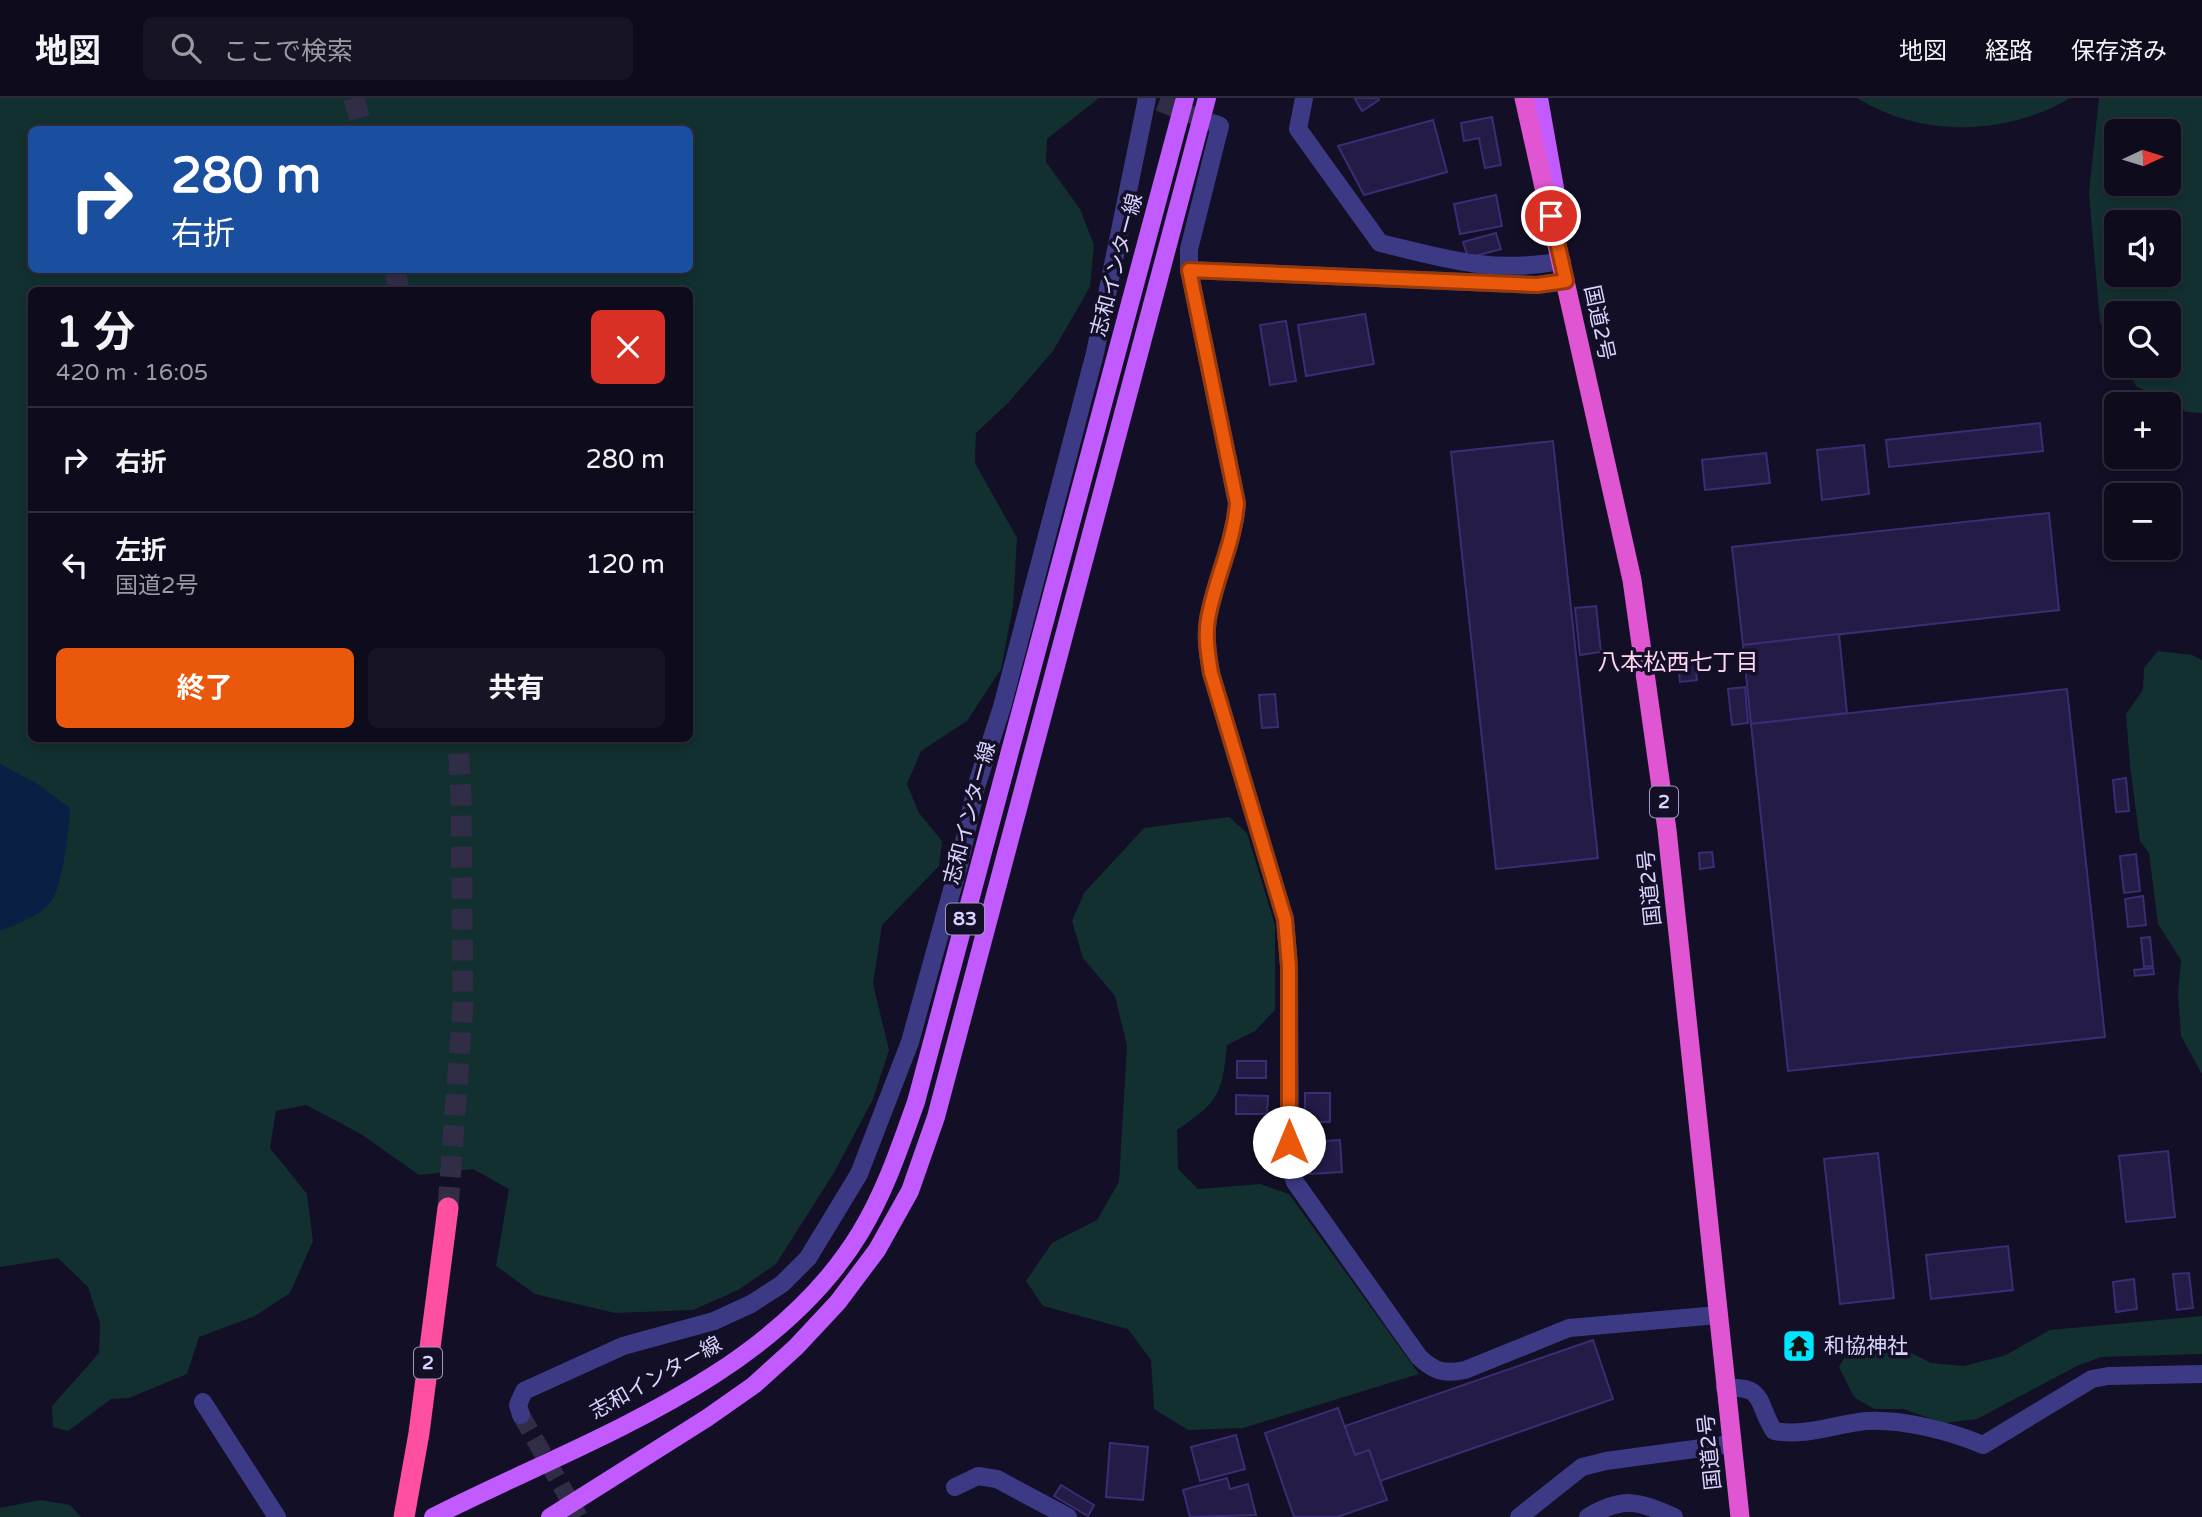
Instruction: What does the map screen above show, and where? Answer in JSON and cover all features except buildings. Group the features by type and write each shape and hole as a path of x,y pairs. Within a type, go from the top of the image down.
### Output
{"highway":[{"name":"国道2号","path":"1524,98 1632,580 1645,656 1667,830 1740,1517"},
{"name":"2","path":"404,1517 419,1433 448,1208"}],"main road":[{"name":"志和インター線","path":"434,1517 666,1402 734,1362 779,1327 820,1286 859,1234 890,1175 916,1102 1185,98"},
{"name":"志和インター線","path":"550,1517 754,1385 838,1302 877,1250 909,1191 936,1117 1207,98"},
{"path":"1539,98 1570,264 1579,341"}],"street":[{"path":"1304,98 1298,129 1380,243 1479,267 1528,267 1562,261"},
{"path":"521,1415 518,1405 524,1391 623,1346 714,1321 751,1304 782,1284 815,1247 859,1174 911,1042 960,861 976,787 1002,707 1095,353 1152,99"},
{"path":"1216,124 1220,126 1189,249 1189,270 1237,503 1236,524 1208,618 1206,643 1211,673 1285,919 1289,966 1290,1167 1294,1182 1419,1357 1433,1370 1448,1373 1465,1370 1569,1328 1718,1315"},
{"path":"1189,270 1537,285 1566,281"},
{"path":"1725,1388 1746,1386 1758,1394 1774,1431 1790,1434 1867,1421 1898,1422 1937,1432 1952,1432 1983,1445 2092,1380 2108,1376 2202,1374"},
{"path":"203,1402 277,1517"},
{"path":"1519,1517 1582,1467 1606,1461 1731,1444"},
{"path":"955,1487 978,1476 997,1479 1069,1517"},
{"path":"1588,1517 1620,1502 1639,1503 1674,1517"}],"green space":[{"path":"0,98 1099,98 1047,139 1046,162 1080,209 1094,245 1090,287 1053,351 1008,403 976,433 975,463 1017,538 1013,606 1001,669 967,721 921,751 907,784 919,813 942,841 939,866 882,925 873,984 889,1050 873,1099 835,1171 776,1264 738,1290 693,1310 615,1313 535,1294 496,1266 509,1189 473,1169 419,1175 361,1134 306,1105 276,1111 270,1148 307,1194 313,1241 290,1293 255,1316 199,1337 187,1374 129,1398 111,1399 68,1431 53,1427 52,1406 99,1353 100,1323 88,1287 58,1258 0,1267"},
{"path":"1857,98 2070,98 2046,111 2020,120 1964,127 1936,126 1909,120 1882,111"},
{"path":"2099,98 2202,98 2202,413 2181,409 2181,392 2148,392 2136,386 2132,378 2181,378 2181,301 2104,301 2104,329 2100,322 2089,193"},
{"path":"2158,651 2192,655 2202,660 2202,1074 2181,1036 2178,993 2181,960 2158,924 2149,853 2140,841 2130,766 2126,714 2143,690 2144,668"},
{"path":"1229,817 1247,833 1275,925 1275,1010 1255,1031 1227,1045 1223,1075 1216,1095 1202,1112 1177,1130 1178,1169 1198,1189 1260,1184 1289,1194 1419,1374 1243,1428 1188,1430 1154,1409 1151,1360 1128,1329 1043,1306 1026,1281 1052,1243 1097,1220 1119,1182 1127,1046 1115,996 1083,958 1072,921 1084,893 1144,828"},
{"path":"2202,1316 2202,1354 2101,1357 2077,1366 1977,1419 1944,1423 1903,1409 1874,1409 1854,1397 1839,1367 1850,1348 1894,1344 1931,1363 1964,1366 2006,1355 2050,1330"},
{"path":"40,1500 70,1505 81,1517 0,1517 0,1508"}],"water":[{"path":"0,764 36,783 70,808 67,842 56,893 47,906 35,915 0,931"}],"tunnel":[{"path":"354,98 362,126"},
{"path":"1159,102 1213,123"},
{"path":"396,273 398,287"},
{"path":"448,1208 463,1005 458,742"},
{"path":"521,1415 579,1517"}],"place":[{"name":"和協神社","path":"1799,1346"}],"district":[{"name":"八本松西七丁目","path":"1678,663"}],"route":[{"path":"1289,1142 1289,966 1285,919 1211,673 1206,643 1208,618 1236,524 1237,503 1193,300 1189,270 1537,285 1566,281 1551,216"}]}
